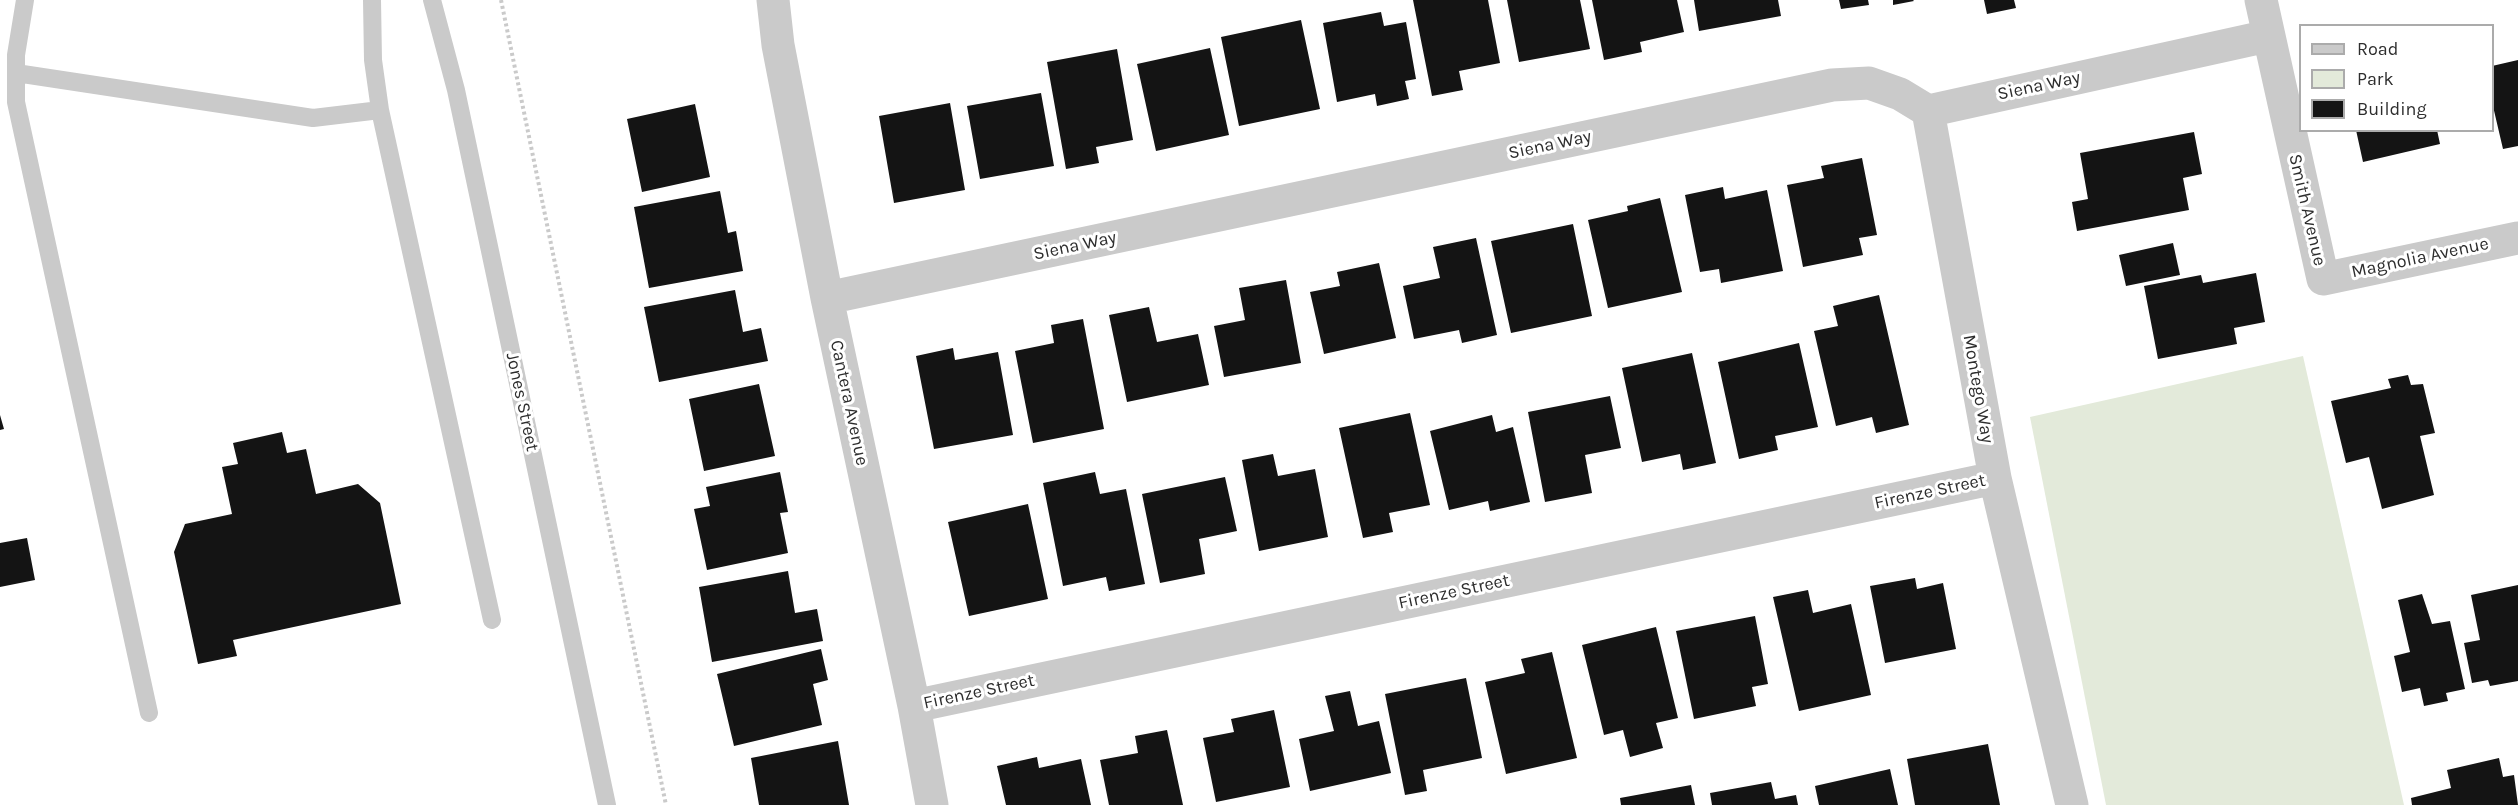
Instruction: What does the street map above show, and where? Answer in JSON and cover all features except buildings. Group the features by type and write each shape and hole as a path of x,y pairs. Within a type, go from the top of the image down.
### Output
{"street":[{"name":"Cantera Avenue","path":"772,0 778,45 827,298 914,706 932,805"},
{"name":"Smith Avenue","path":"2261,0 2323,279"},
{"name":"Siena Way","path":"827,298 1832,85 1869,83 1900,94 1928,111 2268,36"},
{"name":"Montego Way","path":"1928,111 1995,478 2072,805"},
{"name":"Magnolia Avenue","path":"2323,279 2518,238"},
{"name":"Firenze Street","path":"914,706 1995,478"}],"lane":[{"path":"25,0 16,55 16,102 149,713"},
{"path":"372,0 373,60 380,110 492,620"},
{"name":"Jones Street","path":"432,0 456,90 607,805"},
{"path":"16,73 313,118 380,110"}],"path":[{"path":"501,0 666,805"}],"green space":[{"path":"2303,356 2404,805 2106,805 2030,417"}]}
